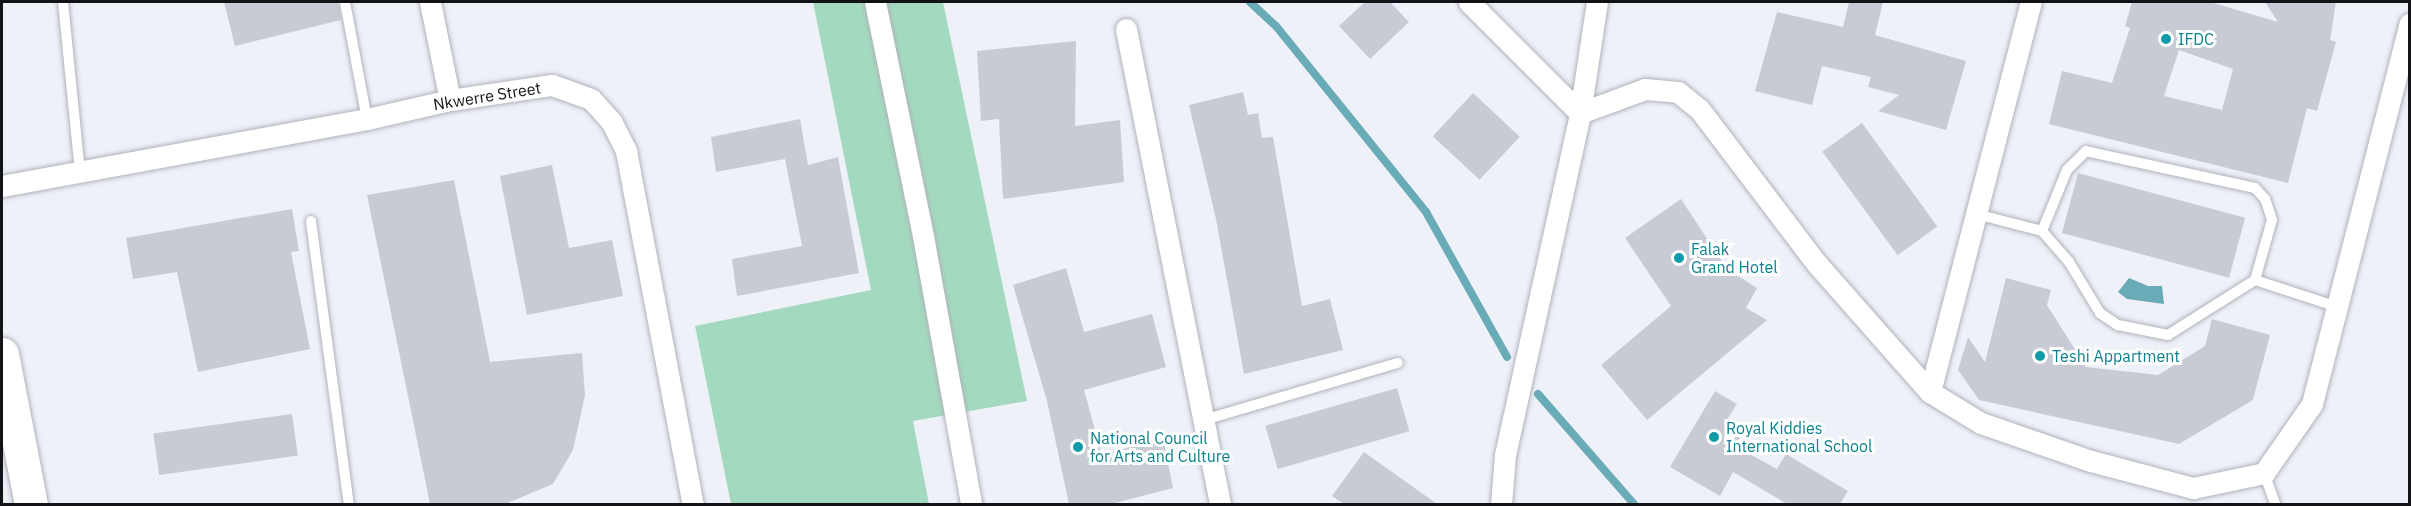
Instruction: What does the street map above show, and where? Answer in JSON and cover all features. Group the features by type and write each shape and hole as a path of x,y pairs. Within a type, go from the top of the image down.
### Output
{"main road":[{"path":"2,354 31,504"}],"street":[{"path":"430,2 450,100"},
{"path":"875,2 931,279 971,504"},
{"path":"1469,2 1580,113"},
{"path":"1501,504 1505,454 1580,113 1597,2"},
{"path":"1930,392 2031,2"},
{"path":"1580,113 1645,89 1678,92 1700,110 1817,264 1930,392 1981,423 2091,461 2193,488 2264,473 2312,404 2409,23"},
{"path":"1126,29 1221,504"},
{"name":"Nkwerre Street","path":"2,186 367,119 450,100 552,85 591,99 611,121 626,151 693,504"}],"lane":[{"path":"63,2 80,172"},
{"path":"345,2 367,119"},
{"path":"1976,214 2042,231 2069,262 2100,313 2118,325 2168,335 2255,280 2272,219 2265,199 2255,188 2086,152 2067,170 2042,231"},
{"path":"311,221 349,504"},
{"path":"2255,280 2338,307"},
{"path":"1204,420 1398,363"},
{"path":"2264,473 2275,504"}],"green space":[{"path":"813,2 943,2 1027,401 913,421 929,504 731,504 695,326 871,290"}],"water":[{"path":"2129,278 2148,286 2162,286 2164,304 2127,299 2118,292"}],"building":[{"path":"224,2 338,2 341,20 235,46"},
{"path":"1365,2 1390,2 1409,22 1370,59 1339,26"},
{"path":"1849,2 1883,2 1875,35 1966,61 1946,130 1878,111 1899,95 1868,87 1871,77 1822,66 1812,105 1755,91 1777,12 1843,27"},
{"path":"2132,2 2210,2 2278,22 2265,2 2336,2 2330,40 2336,42 2317,111 2307,108 2288,183 2049,124 2062,71 2112,83 2130,28 2125,26","holes":["2179,50 2233,69 2222,110 2164,96"]},
{"path":"1076,41 1075,126 1120,120 1124,182 1003,199 999,119 981,121 977,51"},
{"path":"1243,92 1248,115 1258,113 1262,138 1273,137 1302,306 1330,299 1343,350 1244,374 1216,219 1189,105"},
{"path":"1473,93 1520,137 1480,180 1433,136"},
{"path":"800,119 808,165 838,157 859,273 737,296 732,259 802,246 785,159 716,172 711,137"},
{"path":"1862,123 1937,227 1898,255 1822,152"},
{"path":"552,165 569,248 612,240 623,296 527,315 500,176"},
{"path":"2078,173 2245,218 2229,278 2062,233"},
{"path":"454,180 490,362 582,353 585,395 573,450 553,484 505,504 430,504 367,195"},
{"path":"1681,199 1727,269 1757,288 1746,308 1767,320 1647,420 1601,365 1671,306 1625,238"},
{"path":"292,209 299,251 291,252 310,349 198,372 177,272 133,279 126,238"},
{"path":"1066,268 1084,332 1152,314 1166,367 1084,390 1102,455 1163,438 1173,488 1111,504 1069,504 1047,401 1013,285"},
{"name":"Teshi Appartment","path":"2006,278 2051,290 2047,305 2086,367 2158,375 2205,346 2212,319 2270,335 2253,400 2179,444 1979,400 1958,370 1968,337 1985,362"},
{"path":"1397,388 1409,431 1278,469 1265,426"},
{"path":"1715,391 1737,404 1728,418 1745,428 1735,446 1777,469 1786,454 1848,491 1840,504 1787,504 1733,472 1720,496 1670,467"},
{"path":"292,414 298,456 159,475 153,433"},
{"path":"1364,452 1437,504 1344,504 1332,496"}],"waterway":[{"path":"1250,2 1276,26 1426,212 1507,357"},
{"path":"1538,394 1634,504"}],"place":[{"name":"IFDC","path":"2166,39"},
{"name":"Falak Grand Hotel","path":"1679,258"},
{"name":"Teshi Appartment","path":"2040,356"},
{"name":"Royal Kiddies International School","path":"1714,437"},
{"name":"National Council for Arts and Culture","path":"1078,447"}]}
